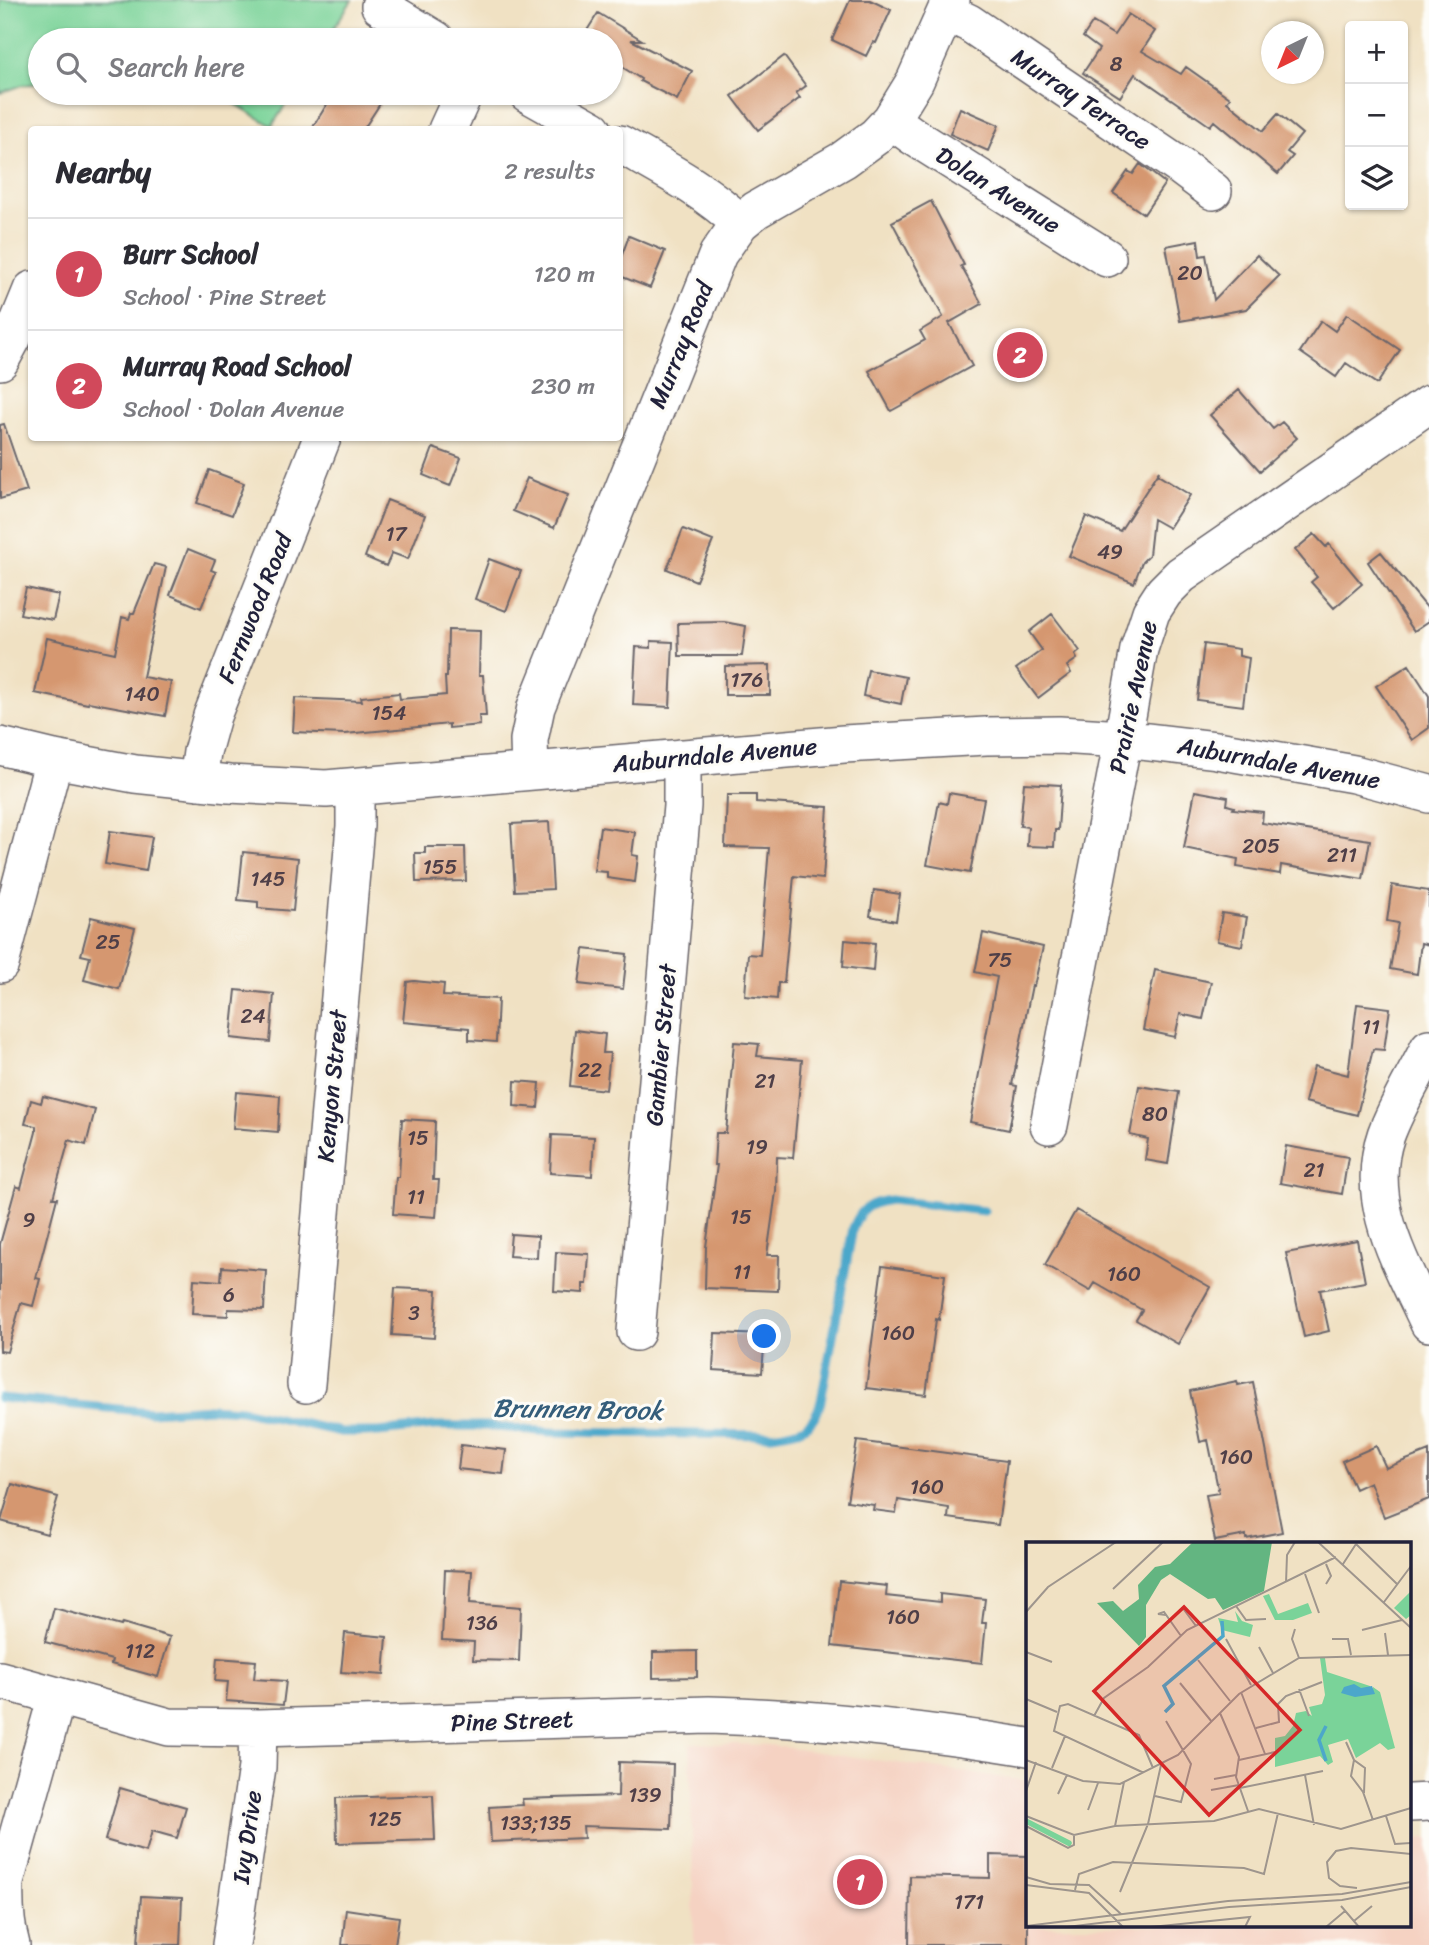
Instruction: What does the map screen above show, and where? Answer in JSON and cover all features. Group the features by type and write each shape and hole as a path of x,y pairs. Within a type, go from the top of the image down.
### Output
{"street":[{"path":"380,6 416,28"},
{"name":"Murray Road","path":"530,771 528,740 536,707 710,271 728,238 740,223 774,199 843,160 876,136 891,120 915,81 949,6"},
{"name":"Murray Terrace","path":"949,6 980,31 1213,191"},
{"path":"449,126 458,105"},
{"path":"548,105 586,126"},
{"name":"Dolan Avenue","path":"891,120 1107,258"},
{"path":"623,146 701,191 740,223"},
{"path":"0,361 12,340 28,300"},
{"name":"Prairie Avenue","path":"1049,1125 1142,636 1151,612 1164,592 1193,566 1429,404"},
{"name":"Fernwood Road","path":"198,781 202,752 212,716 321,441"},
{"name":"Auburndale Avenue","path":"0,746 111,770 198,781 326,789 845,744 986,736 1059,736 1123,739 1217,750 1377,779 1429,794"},
{"name":"Gambier Street","path":"636,1332 681,820 680,758"},
{"path":"0,964 54,759"},
{"name":"Kenyon Street","path":"306,1384 355,826 355,787"},
{"path":"1429,1048 1387,1134 1378,1184 1387,1229 1429,1323"},
{"name":"Pine Street","path":"0,1679 169,1727 258,1728 709,1715 847,1722 1026,1747"},
{"path":"11,1945 5,1915 5,1882 57,1696"},
{"name":"Ivy Drive","path":"231,1945 257,1767 258,1728"}],"shaded area":[{"path":"690,1743 768,1745 1026,1781 1026,1927 1412,1927 1412,1839 1429,1838 1429,1945 694,1945"}],"green space":[{"path":"0,0 352,0 334,28 28,28 28,84 0,93"},
{"path":"237,105 285,105 272,126"}],"building":[{"path":"850,0 870,0 891,10 876,43 873,42 866,56 832,40"},
{"path":"598,13 622,28 589,28"},
{"path":"1128,14 1155,31 1142,51 1181,74 1186,67 1230,98 1227,102 1263,131 1278,114 1302,134 1287,152 1293,156 1278,174 1214,121 1210,126 1135,74 1120,97 1083,73 1099,49 1083,37 1093,22 1114,35"},
{"path":"623,28 642,40 631,40 692,71 677,100 640,81 641,79 623,68"},
{"path":"784,56 806,86 796,93 800,98 758,130 732,96"},
{"path":"327,105 379,105 366,126 313,126"},
{"path":"960,108 999,125 988,151 950,134"},
{"path":"1140,164 1165,183 1144,214 1113,193 1128,171 1133,174"},
{"path":"931,201 982,304 949,323 972,366 891,411 869,371 925,340 920,331 943,317 892,222"},
{"path":"629,236 665,251 650,288 623,277 623,252"},
{"path":"1198,240 1200,256 1206,255 1214,300 1257,255 1279,276 1246,309 1180,321 1166,246"},
{"path":"1347,314 1400,350 1377,384 1346,363 1336,377 1300,352 1321,321 1335,331"},
{"path":"1239,390 1273,429 1282,422 1297,438 1260,471 1210,415"},
{"path":"4,424 27,491 0,499 0,425"},
{"path":"433,448 461,458 450,486 423,475"},
{"path":"209,470 244,483 232,515 197,503"},
{"path":"1159,471 1158,475 1190,495 1169,528 1153,519 1149,555 1142,562 1134,583 1069,556 1086,516 1120,531"},
{"path":"527,478 568,495 554,528 513,511"},
{"path":"387,500 425,515 408,559 392,553 386,566 365,557"},
{"path":"683,529 713,541 696,581 667,569"},
{"path":"1314,534 1326,547 1329,544 1362,584 1334,608 1311,582 1317,577 1295,550"},
{"path":"188,549 215,560 211,570 216,572 201,608 170,595"},
{"path":"1381,552 1429,610 1429,621 1414,631 1368,562"},
{"path":"489,559 521,571 506,611 475,599"},
{"path":"154,564 166,567 143,677 171,682 165,716 35,693 47,638 115,653 122,617 129,619 131,613 134,613"},
{"path":"26,588 59,595 53,620 20,614"},
{"path":"1052,614 1080,651 1075,655 1077,659 1067,666 1071,673 1038,698 1016,669 1042,650 1029,632"},
{"path":"724,622 746,626 742,656 679,656 678,623"},
{"path":"448,630 480,631 479,675 483,675 486,716 479,716 480,725 449,728 449,724 345,734 293,732 295,698 362,701 361,697 399,693 400,699 446,695"},
{"path":"651,641 673,642 670,707 633,705 636,647 651,648"},
{"path":"1204,644 1239,649 1239,656 1249,658 1243,706 1197,700"},
{"path":"770,665 770,695 725,695 725,666"},
{"path":"1409,665 1429,696 1429,728 1412,740 1376,686"},
{"path":"868,670 906,677 901,704 863,696"},
{"path":"1024,783 1061,785 1054,847 1027,846 1028,827 1020,826"},
{"path":"1195,791 1228,797 1227,805 1234,807 1233,809 1263,812 1262,823 1370,840 1363,879 1281,865 1280,874 1237,867 1238,859 1184,848"},
{"path":"949,793 984,799 970,873 927,865 939,802 947,804"},
{"path":"727,795 756,795 756,802 828,807 823,879 794,876 784,983 778,983 777,999 745,996 748,954 760,955 769,848 725,847"},
{"path":"549,822 553,889 515,891 511,824"},
{"path":"600,827 635,832 632,855 638,856 635,882 607,878 607,872 594,871"},
{"path":"110,831 152,837 146,871 105,864"},
{"path":"425,847 465,847 466,881 416,882 415,853 425,853"},
{"path":"243,852 298,858 293,911 258,908 258,902 238,900"},
{"path":"1392,885 1429,891 1429,945 1421,943 1417,974 1390,969 1398,923 1387,921"},
{"path":"874,890 900,894 896,921 870,916"},
{"path":"1222,913 1247,917 1242,946 1217,941"},
{"path":"91,917 135,928 119,989 84,980 90,957 81,955"},
{"path":"983,933 1043,947 1034,986 1032,985 1012,1085 1017,1086 1009,1130 970,1122 997,977 975,972"},
{"path":"845,940 875,943 873,971 843,967"},
{"path":"584,949 627,954 623,989 579,984"},
{"path":"1155,970 1211,982 1203,1019 1180,1014 1175,1037 1143,1030"},
{"path":"407,982 444,984 443,996 498,999 496,1042 469,1040 469,1028 403,1022"},
{"path":"236,990 274,994 270,1042 231,1038"},
{"path":"1357,1004 1390,1008 1384,1050 1373,1049 1357,1115 1305,1102 1314,1066 1348,1075"},
{"path":"575,1030 605,1034 603,1053 610,1053 606,1090 570,1086"},
{"path":"734,1042 759,1044 757,1056 802,1060 793,1158 777,1157 776,1192 767,1255 779,1255 778,1291 705,1288 706,1247 717,1165 714,1165 716,1133 726,1133"},
{"path":"515,1081 540,1083 538,1108 514,1106"},
{"path":"1139,1086 1179,1092 1168,1164 1145,1160 1148,1139 1130,1135"},
{"path":"236,1092 280,1096 278,1132 233,1128"},
{"path":"43,1096 95,1110 86,1145 69,1140 53,1198 57,1198 36,1278 40,1279 33,1306 21,1303 7,1352 0,1351 0,1244 16,1186 21,1188 36,1132 36,1126 25,1124 31,1100 41,1103"},
{"path":"402,1119 435,1121 433,1180 439,1180 436,1217 393,1214 396,1177 399,1177"},
{"path":"552,1135 594,1137 592,1176 550,1173"},
{"path":"1286,1146 1348,1157 1342,1194 1280,1183"},
{"path":"1076,1210 1210,1287 1178,1344 1136,1320 1142,1310 1095,1283 1090,1291 1045,1265"},
{"path":"511,1234 538,1236 537,1258 509,1256"},
{"path":"1357,1240 1365,1282 1320,1290 1329,1331 1304,1337 1286,1253"},
{"path":"556,1252 589,1254 587,1284 583,1284 583,1293 554,1291"},
{"path":"882,1266 945,1275 926,1395 866,1388"},
{"path":"222,1267 266,1270 264,1310 228,1309 228,1316 192,1314 194,1279 221,1281"},
{"path":"395,1288 437,1290 434,1338 392,1335"},
{"path":"715,1333 765,1335 762,1373 713,1370"},
{"path":"1237,1381 1238,1385 1253,1382 1282,1532 1246,1539 1246,1535 1215,1541 1206,1495 1219,1493 1208,1440 1200,1442 1190,1391"},
{"path":"857,1441 1007,1461 998,1525 948,1518 949,1508 898,1500 896,1513 873,1510 874,1505 847,1501"},
{"path":"461,1445 506,1450 503,1474 458,1469"},
{"path":"1376,1446 1386,1468 1429,1451 1429,1499 1384,1517 1370,1482 1355,1489 1342,1461"},
{"path":"12,1484 58,1497 47,1534 1,1521"},
{"path":"445,1570 472,1571 470,1603 521,1607 519,1661 473,1660 474,1642 442,1640"},
{"path":"839,1581 887,1586 886,1596 940,1602 940,1594 985,1599 982,1623 986,1623 982,1663 832,1646"},
{"path":"54,1608 170,1637 158,1677 111,1664 112,1660 45,1642"},
{"path":"345,1633 387,1637 384,1675 341,1672"},
{"path":"697,1651 697,1677 653,1678 653,1652"},
{"path":"217,1658 256,1661 254,1679 286,1681 283,1705 226,1701 228,1682 215,1681"},
{"path":"619,1762 673,1764 671,1829 583,1826 584,1838 491,1842 489,1807 523,1805 522,1799 618,1796"},
{"path":"120,1788 186,1807 177,1838 152,1831 146,1852 105,1840"},
{"path":"433,1795 435,1840 337,1843 336,1798"},
{"path":"990,1855 1026,1856 1028,1945 909,1945 910,1876 990,1878"},
{"path":"141,1896 182,1898 180,1945 138,1944"},
{"path":"346,1909 399,1917 395,1945 342,1945"}],"waterway":[{"name":"Brunnen Brook","path":"0,1398 151,1412 210,1408 241,1410 341,1432 378,1432 434,1426 487,1426 549,1432 772,1435 790,1432 804,1427 818,1411 853,1228 863,1211 871,1205 890,1200 984,1211"}],"place":[{"name":"Murray Road School","path":"1020,355"},
{"name":"Burr School","path":"860,1882"}]}
